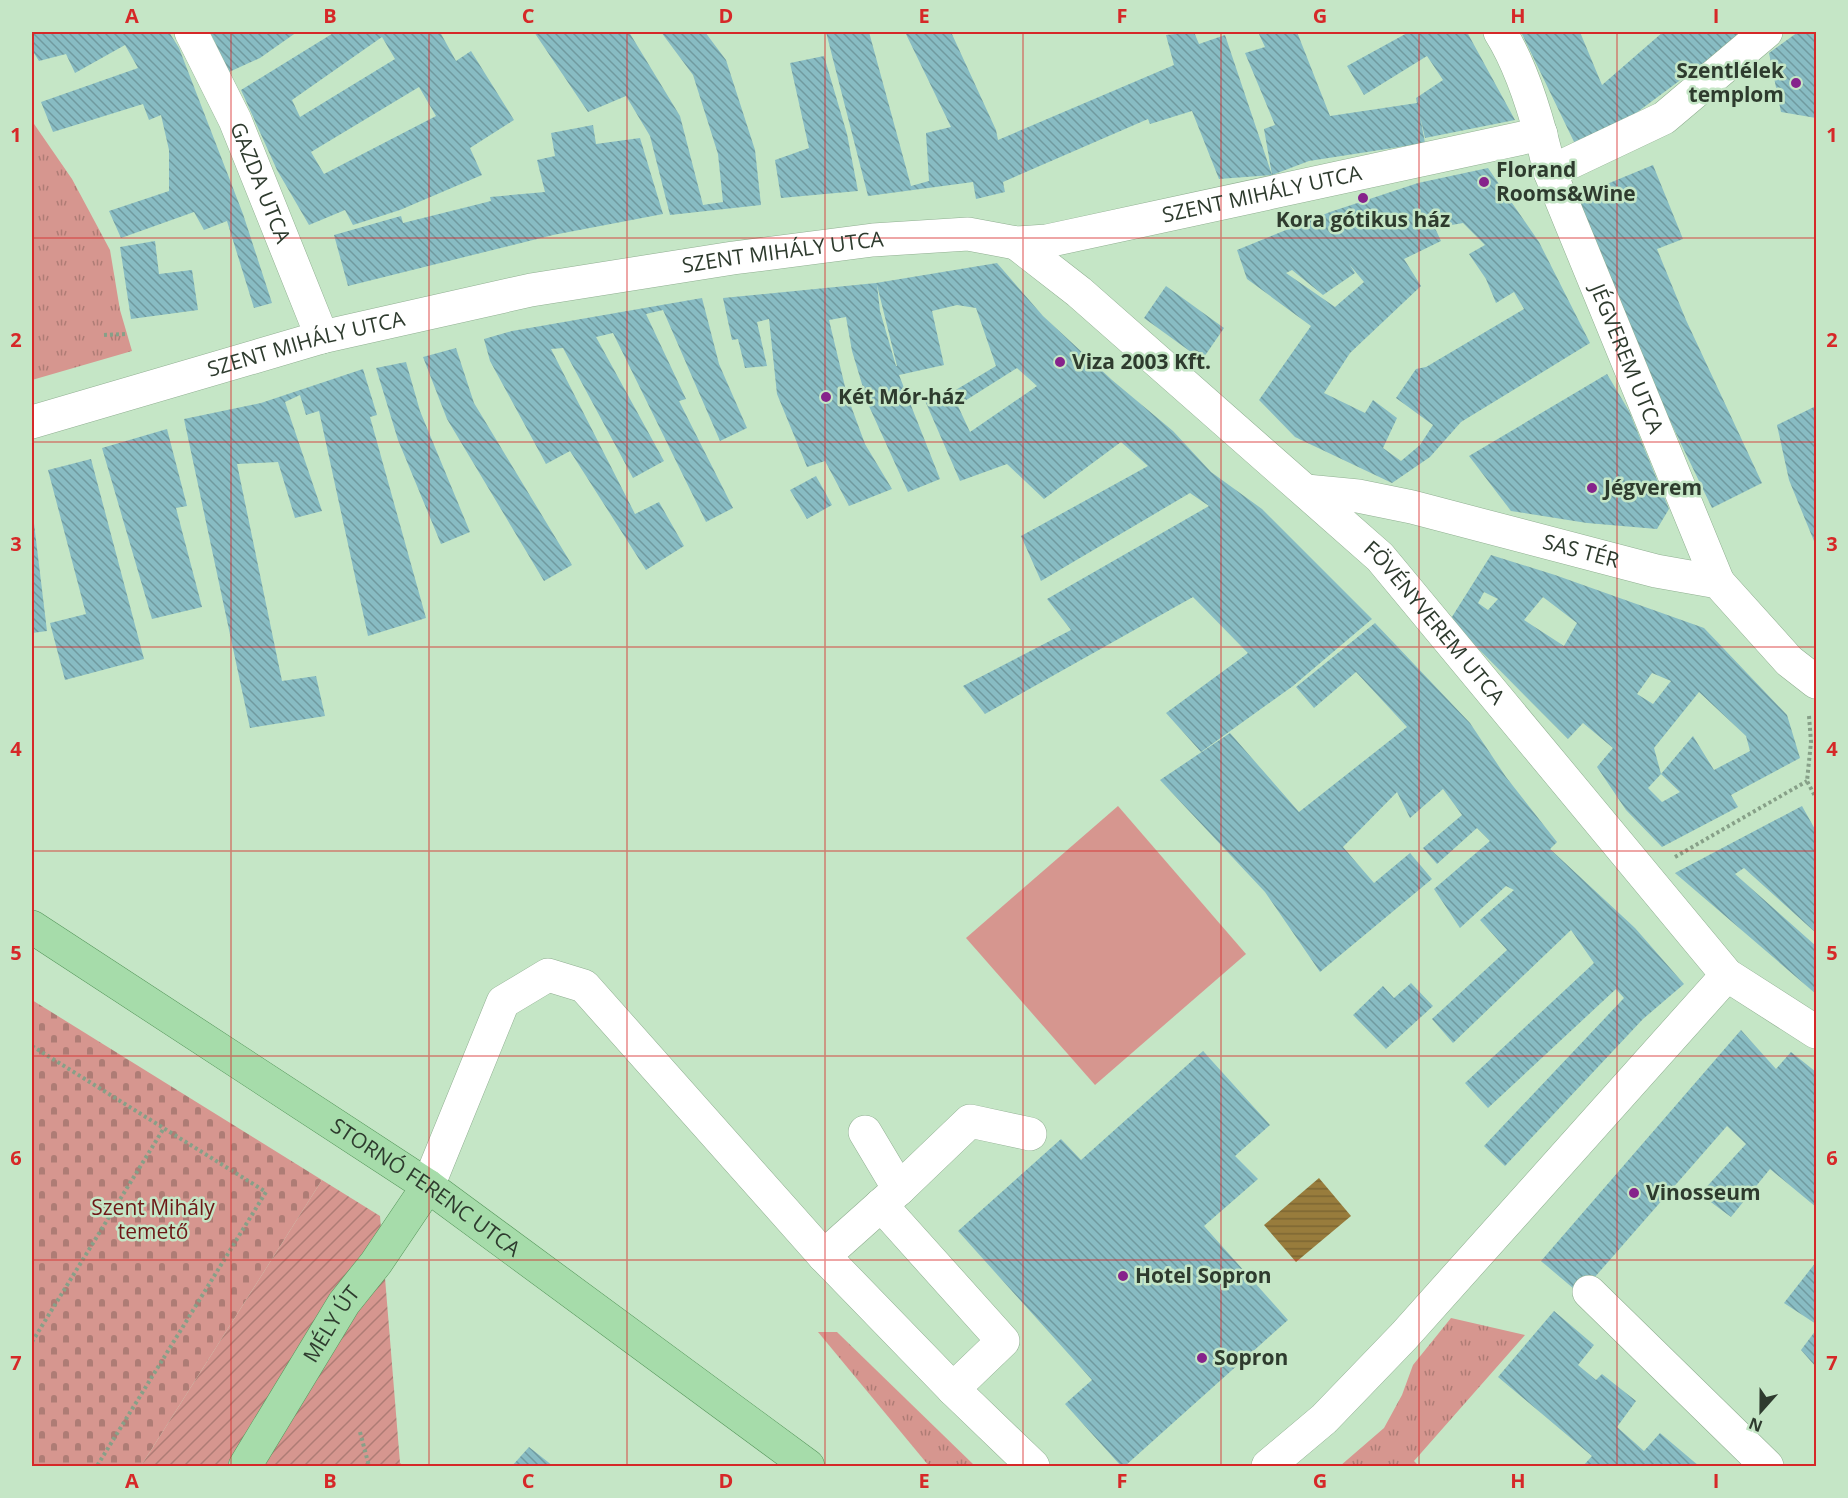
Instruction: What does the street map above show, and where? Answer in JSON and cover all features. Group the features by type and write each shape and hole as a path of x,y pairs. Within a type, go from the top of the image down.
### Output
{"main road":[{"name":"STORNÓ FERENC UTCA","path":"32,927 428,1186 808,1467"},
{"name":"MÉLY ÚT","path":"245,1467 344,1303 376,1263 428,1186"}],"street":[{"name":"GAZDA UTCA","path":"191,32 235,120 322,337"},
{"name":"JÉGVEREM UTCA","path":"1500,32 1512,51 1541,134 1551,172 1718,582"},
{"path":"1551,172 1664,118 1766,32"},
{"name":"SZENT MIHÁLY UTCA","path":"32,422 322,337 531,290 733,258 873,240 958,234 984,235 1016,243 1047,242 1541,134"},
{"name":"FÖVÉNYVEREM UTCA","path":"1016,243 1070,285 1380,557 1727,975 1816,1032"},
{"name":"SAS TÉR","path":"1306,491 1358,496 1412,507 1656,571 1718,582"},
{"path":"1380,557 1372,530 1376,517 1389,509 1412,507"},
{"path":"1718,582 1789,661 1816,682"},
{"path":"428,1186 503,1002 548,975 584,986 824,1256 953,1389 1034,1467"},
{"path":"1268,1467 1324,1419 1404,1336 1727,975"},
{"path":"824,1256 970,1121 1030,1134"},
{"path":"865,1132 890,1197 1003,1341 953,1389"},
{"path":"1589,1292 1767,1467"}],"path":[{"path":"104,335 126,334"},
{"path":"1643,875 1807,781 1816,798"},
{"path":"32,1056 34,1047 266,1192 97,1467"},
{"path":"32,1342 164,1128"},
{"path":"360,1432 369,1467"}],"green space":[{"path":"32,121 72,179 110,250 120,310 132,351 32,380"},
{"path":"1118,806 1246,954 1095,1085 966,938"},
{"name":"Szent Mihály temető","path":"32,1000 322,1180 141,1466 32,1466"},
{"path":"322,1180 380,1216 400,1463 404,1466 141,1466"},
{"path":"1451,1318 1525,1335 1414,1461 1419,1466 1340,1466 1384,1428 1402,1395 1413,1365"},
{"path":"818,1332 837,1332 975,1466 929,1466"}],"shaded area":[{"path":"1319,1178 1351,1216 1296,1262 1264,1225"}],"building":[{"path":"32,32 169,32 179,48 243,214 272,303 254,308 227,221 204,230 194,212 121,238 109,211 169,191 169,150 161,115 149,120 143,104 53,132 41,102 138,68 125,45 75,73 66,54 39,61 32,50"},
{"path":"210,32 297,32 260,58 229,72"},
{"path":"335,32 440,32 456,61 471,51 514,120 470,148 482,175 400,210 353,225 345,210 309,225 277,170 241,90","holes":["382,37 395,59 300,117 292,100","419,87 436,116 324,174 311,152"]},
{"path":"534,32 629,32 680,116 703,205 723,202 718,154 693,75 661,32 705,32 726,60 755,150 761,205 670,215 650,136 626,96 588,112"},
{"path":"826,32 869,32 911,186 929,181 926,133 951,127 905,32 951,32 996,130 998,140 1174,65 1166,35 1194,32 1199,44 1225,35 1272,175 1219,179 1192,111 1150,124 1148,119 1003,182 1005,192 976,199 973,182 868,196"},
{"path":"1258,32 1297,32 1330,116 1417,103 1416,98 1443,80 1427,56 1364,95 1347,66 1409,32 1467,32 1515,120 1425,138 1420,116 1425,143 1309,161 1272,175 1264,129 1275,125 1245,53 1265,47"},
{"path":"1521,32 1580,32 1602,85 1663,32 1745,32 1624,122 1576,146"},
{"name":"Szentlélek templom","path":"1798,32 1816,32 1816,118 1781,112 1769,53"},
{"path":"824,56 847,134 858,191 781,198 775,160 809,148 790,63"},
{"path":"593,125 596,144 640,138 663,214 553,235 348,286 334,235 401,216 403,223 491,201 490,197 545,192 537,160 555,156 551,133"},
{"path":"1653,165 1683,239 1657,249 1686,320 1762,483 1712,508 1632,342 1573,198"},
{"path":"1488,168 1539,242 1590,343 1461,422 1430,457 1392,483 1295,437 1259,400 1311,326 1247,279 1237,250 1330,212 1418,183","holes":["1463,223 1485,245 1469,254 1486,279 1496,303 1514,292 1524,309 1426,367 1416,369 1396,398 1433,425 1420,445 1401,461 1383,448 1397,418 1373,400 1365,413 1324,393 1350,353 1421,286 1404,259 1441,241 1435,228","1349,264 1364,282 1335,307 1286,273 1292,270 1323,295 1355,273"]},
{"path":"155,241 159,274 192,270 198,310 131,319 120,247"},
{"path":"997,263 1043,316 1112,380 1173,431 1211,472 1262,509 1372,619 1293,686 1201,752 1166,713 1248,653 1193,597 985,714 963,686 1071,630 1047,599 1209,506 1190,493 1041,581 1021,536 1148,466 1121,442 1044,499 1007,464 960,481 923,396 951,391 970,432 1037,386 1017,368 960,404 954,391 996,366 976,308 957,305 932,311 944,365 899,375 940,479 908,492 868,404 852,351 846,317 829,320 847,395 865,444 892,489 849,506 825,461 807,467 777,394 769,319 757,322 767,366 745,368 738,339 732,340 723,298 876,283","holes":["877,285 897,366 880,311"]},
{"path":"1166,286 1224,328 1202,360 1144,318"},
{"path":"702,298 719,364 747,428 720,441 663,310 646,314 686,399 679,401 733,508 706,522 613,333 596,337 664,461 633,478 563,348 551,349 635,514 659,502 684,546 646,570 570,451 546,464 490,361 484,339 512,331"},
{"path":"456,348 474,403 572,565 544,581 447,419 423,357"},
{"path":"406,362 420,411 470,532 441,544 398,440 376,368"},
{"path":"363,369 377,415 370,417 426,618 368,636 319,411 306,415 300,395 285,402 322,511 295,518 278,462 237,464 282,681 316,676 325,716 250,728 184,419 261,403"},
{"path":"1607,374 1629,411 1669,509 1657,529 1587,523 1511,511 1469,456"},
{"path":"1816,406 1816,546 1789,480 1777,425"},
{"path":"167,429 187,506 176,508 202,607 152,619 102,448"},
{"path":"91,459 144,659 65,680 50,623 86,614 48,470"},
{"path":"816,476 832,505 807,519 790,490"},
{"path":"32,507 47,631 32,633"},
{"path":"1491,555 1555,575 1704,628 1787,715 1800,758 1731,795 1738,807 1662,847 1626,810 1597,767 1613,748 1583,723 1568,739 1450,620","holes":["1484,592 1498,599 1488,610 1478,603","1543,597 1577,623 1564,646 1524,620","1652,673 1671,681 1653,704 1637,694","1699,692 1746,736 1750,751 1714,770 1693,736 1661,774 1654,748","1661,774 1680,792 1662,802 1648,788"]},
{"path":"1375,623 1470,723 1506,777 1557,842 1550,849 1635,928 1684,984 1643,1019 1505,1166 1484,1146 1624,998 1616,989 1488,1108 1465,1083 1594,963 1571,930 1453,1043 1432,1019 1507,950 1480,920 1514,890 1506,886 1460,928 1434,889 1490,841 1477,828 1437,864 1423,848 1462,815 1443,789 1410,818 1397,792 1343,847 1374,883 1410,853 1432,879 1320,972 1265,892 1160,780 1230,733 1299,812 1407,727 1356,672 1314,708 1296,687"},
{"path":"1802,806 1816,831 1816,933 1744,868 1735,874 1816,946 1816,994 1675,873"},
{"path":"1411,983 1433,1006 1386,1049 1353,1015 1383,986 1394,998"},
{"name":"Vinosseum","path":"1741,1030 1776,1069 1791,1052 1816,1072 1816,1207 1770,1169 1731,1217 1700,1194 1746,1144 1727,1126 1580,1294 1541,1261"},
{"name":"Hotel Sopron","path":"1203,1051 1270,1125 1235,1156 1258,1179 1204,1226 1288,1320 1125,1466 1121,1466 1065,1404 1092,1380 958,1231 1061,1139 1081,1160"},
{"path":"1816,1262 1816,1324 1784,1303"},
{"path":"1554,1311 1594,1345 1578,1365 1596,1380 1602,1374 1636,1401 1617,1427 1644,1451 1660,1433 1699,1466 1583,1466 1592,1456 1498,1377"},
{"path":"1816,1330 1816,1367 1801,1350"},
{"path":"529,1447 553,1466 512,1466"}],"place":[{"name":"Szentlélek templom","path":"1796,83"},
{"name":"Florand Rooms&Wine","path":"1484,182"},
{"name":"Kora gótikus ház","path":"1363,198"},
{"name":"Viza 2003 Kft.","path":"1060,362"},
{"name":"Két Mór-ház","path":"826,397"},
{"name":"Jégverem","path":"1592,488"},
{"name":"Vinosseum","path":"1634,1193"},
{"name":"Hotel Sopron","path":"1123,1276"},
{"name":"Sopron","path":"1202,1358"}]}
